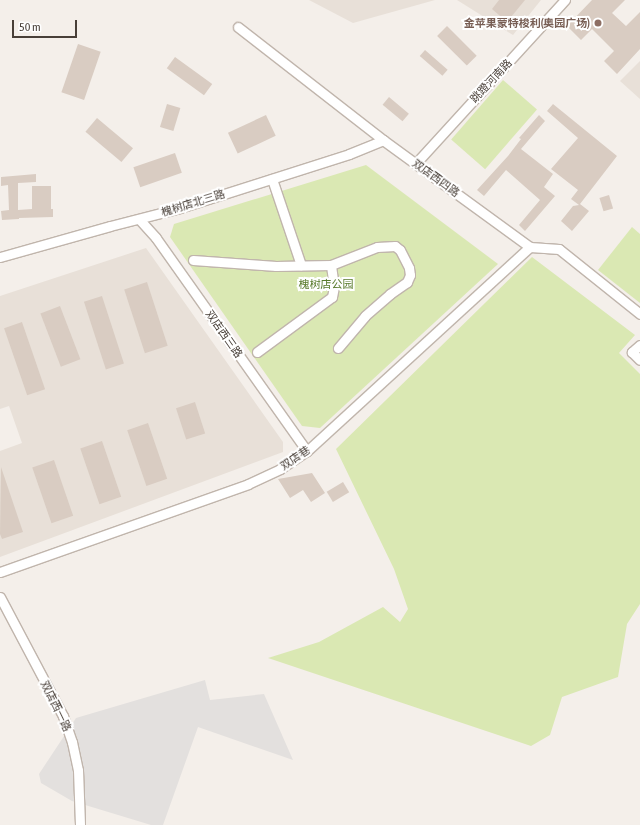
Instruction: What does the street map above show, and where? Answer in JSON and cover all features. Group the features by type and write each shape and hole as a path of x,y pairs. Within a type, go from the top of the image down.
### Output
{"street":[{"name":"跳蹬河南路","path":"416,163 565,0"},
{"name":"双店西四路","path":"238,27 383,140 530,247"},
{"name":"槐树店北三路","path":"0,257 180,208 349,154 383,140"},
{"path":"272,179 301,265"},
{"name":"双店西三路","path":"139,219 156,238 307,451"},
{"path":"193,260 331,265 377,247 395,246 400,250 409,268 410,276 403,286 390,294 365,316 338,348"},
{"path":"530,247 559,249 640,314"},
{"name":"双店巷","path":"0,572 248,484 280,469 307,451 530,247"},
{"path":"257,352 332,297 334,287 331,265"},
{"path":"640,345 632,352 640,360"},
{"name":"双店西一路","path":"0,596 62,716 72,742 78,770 80,825"}],"shaded area":[{"path":"309,0 435,0 353,23"},
{"path":"457,0 541,0 513,35"},
{"path":"640,61 640,99 620,81"},
{"path":"146,248 283,442 283,452 0,557 0,451 22,443 9,406 0,409 0,296"},
{"path":"205,680 210,700 264,694 293,760 198,727 163,825 151,825 72,801 41,783 39,774 76,718"}],"green space":[{"path":"503,80 537,110 485,169 451,140"},
{"name":"槐树店公园","path":"366,165 498,264 320,428 302,426 170,237 174,224"},
{"path":"632,227 640,234 640,303 598,270"},
{"path":"532,257 635,335 619,353 640,374 640,604 627,624 618,677 562,697 550,735 531,746 268,658 319,642 383,607 400,622 408,609 394,569 336,449"}],"building":[{"path":"499,0 525,0 507,22 492,9"},
{"path":"592,0 625,0 612,13 626,26 640,12 640,49 617,74 604,61 614,51 592,29 581,40 567,26"},
{"path":"447,26 477,56 467,66 437,36"},
{"path":"78,44 101,52 84,100 61,92"},
{"path":"425,50 448,70 442,76 420,56"},
{"path":"175,57 212,84 204,95 167,68"},
{"path":"389,97 409,114 402,121 383,105"},
{"path":"167,104 180,108 173,131 160,127"},
{"path":"553,104 617,156 580,204 589,211 572,231 561,221 573,206 579,205 571,199 578,190 551,169 578,138 547,111"},
{"path":"266,115 276,136 238,154 228,133"},
{"path":"539,115 545,121 521,149 553,174 544,187 555,196 525,231 519,225 540,200 506,170 484,196 477,190 508,156 521,139 519,138"},
{"path":"97,118 133,148 121,162 85,132"},
{"path":"175,153 182,173 140,187 133,167"},
{"path":"36,174 36,182 18,183 18,210 32,209 32,186 51,186 51,209 53,209 53,217 2,220 1,211 9,210 8,185 1,186 1,177"},
{"path":"609,195 613,208 604,211 599,198"},
{"path":"147,282 168,346 145,353 124,289"},
{"path":"102,296 124,364 106,369 84,302"},
{"path":"60,306 80,359 61,367 40,314"},
{"path":"22,322 45,389 27,395 4,328"},
{"path":"195,402 205,433 186,440 176,408"},
{"path":"148,423 167,479 146,486 127,430"},
{"path":"102,441 121,497 99,504 80,448"},
{"path":"54,460 73,516 51,523 32,467"},
{"path":"1,467 23,532 2,539 0,534"},
{"path":"312,473 325,493 311,502 303,490 290,498 278,479"},
{"path":"343,482 349,492 333,502 327,492"}],"place":[{"name":"金苹果蒙特梭利(奥园广场)","path":"598,23"}]}
